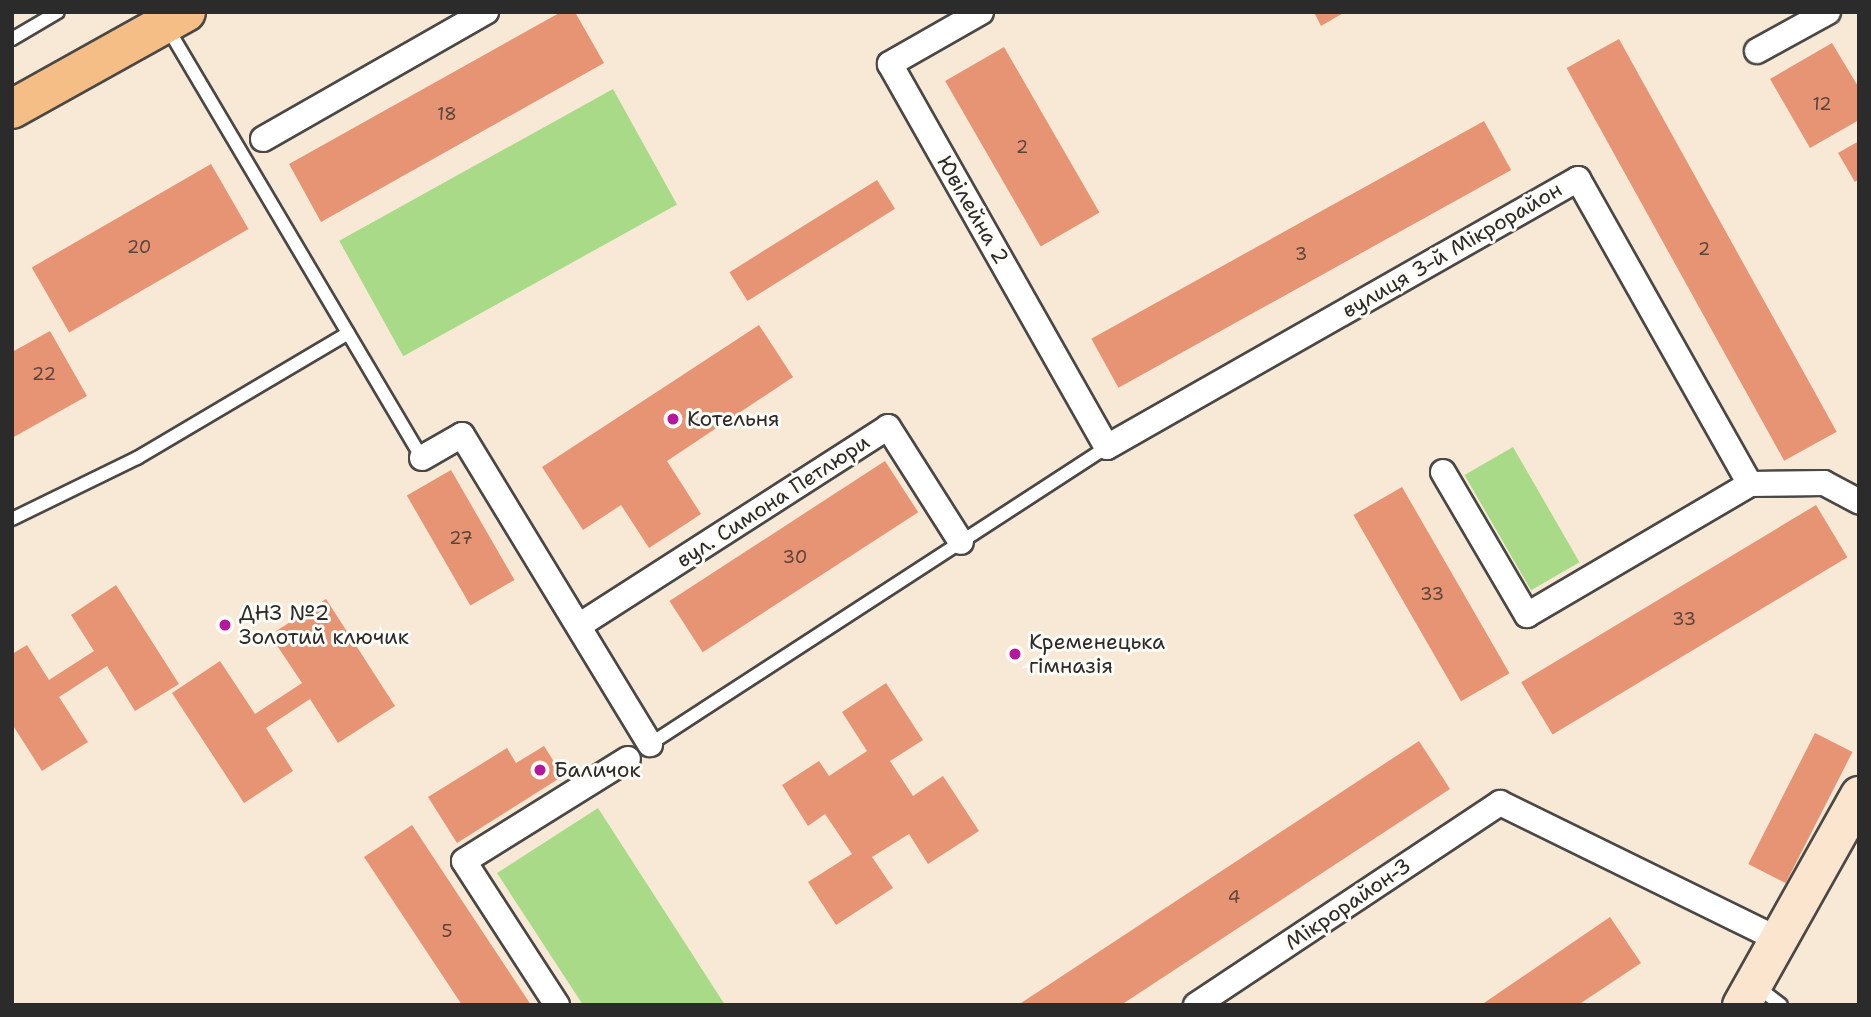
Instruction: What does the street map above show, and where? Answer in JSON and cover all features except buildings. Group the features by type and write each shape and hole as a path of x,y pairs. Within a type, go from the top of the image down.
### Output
{"highway":[{"path":"12,110 176,18"}],"street":[{"path":"262,139 486,12"},
{"name":"Ювілейна 2","path":"981,12 890,64 1107,447"},
{"path":"1757,51 1828,12"},
{"name":"вулиця 3-й Мікрорайон","path":"1107,447 1578,179 1750,484"},
{"name":"вул. Симона Петлюри","path":"580,625 888,427 961,542"},
{"path":"422,458 463,435 650,744"},
{"path":"1443,472 1527,615 1750,484 1824,483 1859,502"},
{"path":"557,1005 464,861 628,759"},
{"path":"1758,998 1777,939 1859,795"},
{"name":"Мікрорайон-3","path":"1196,1005 1500,803 1777,939"}],"lane":[{"path":"12,39 58,12"},
{"path":"176,18 348,333 422,458"},
{"path":"12,519 137,458 348,333"},
{"path":"628,759 1107,447"}],"green space":[{"path":"613,89 677,204 403,356 339,241"},
{"path":"1513,447 1580,562 1531,590 1465,475"},
{"path":"598,808 725,1005 583,1005 497,873"}],"place":[{"name":"Котельня","path":"673,419"},
{"name":"ДНЗ №2 Золотий ключик","path":"225,625"},
{"name":"Кременецька гімназія","path":"1015,654"},
{"name":"Баличок","path":"540,770"}]}
